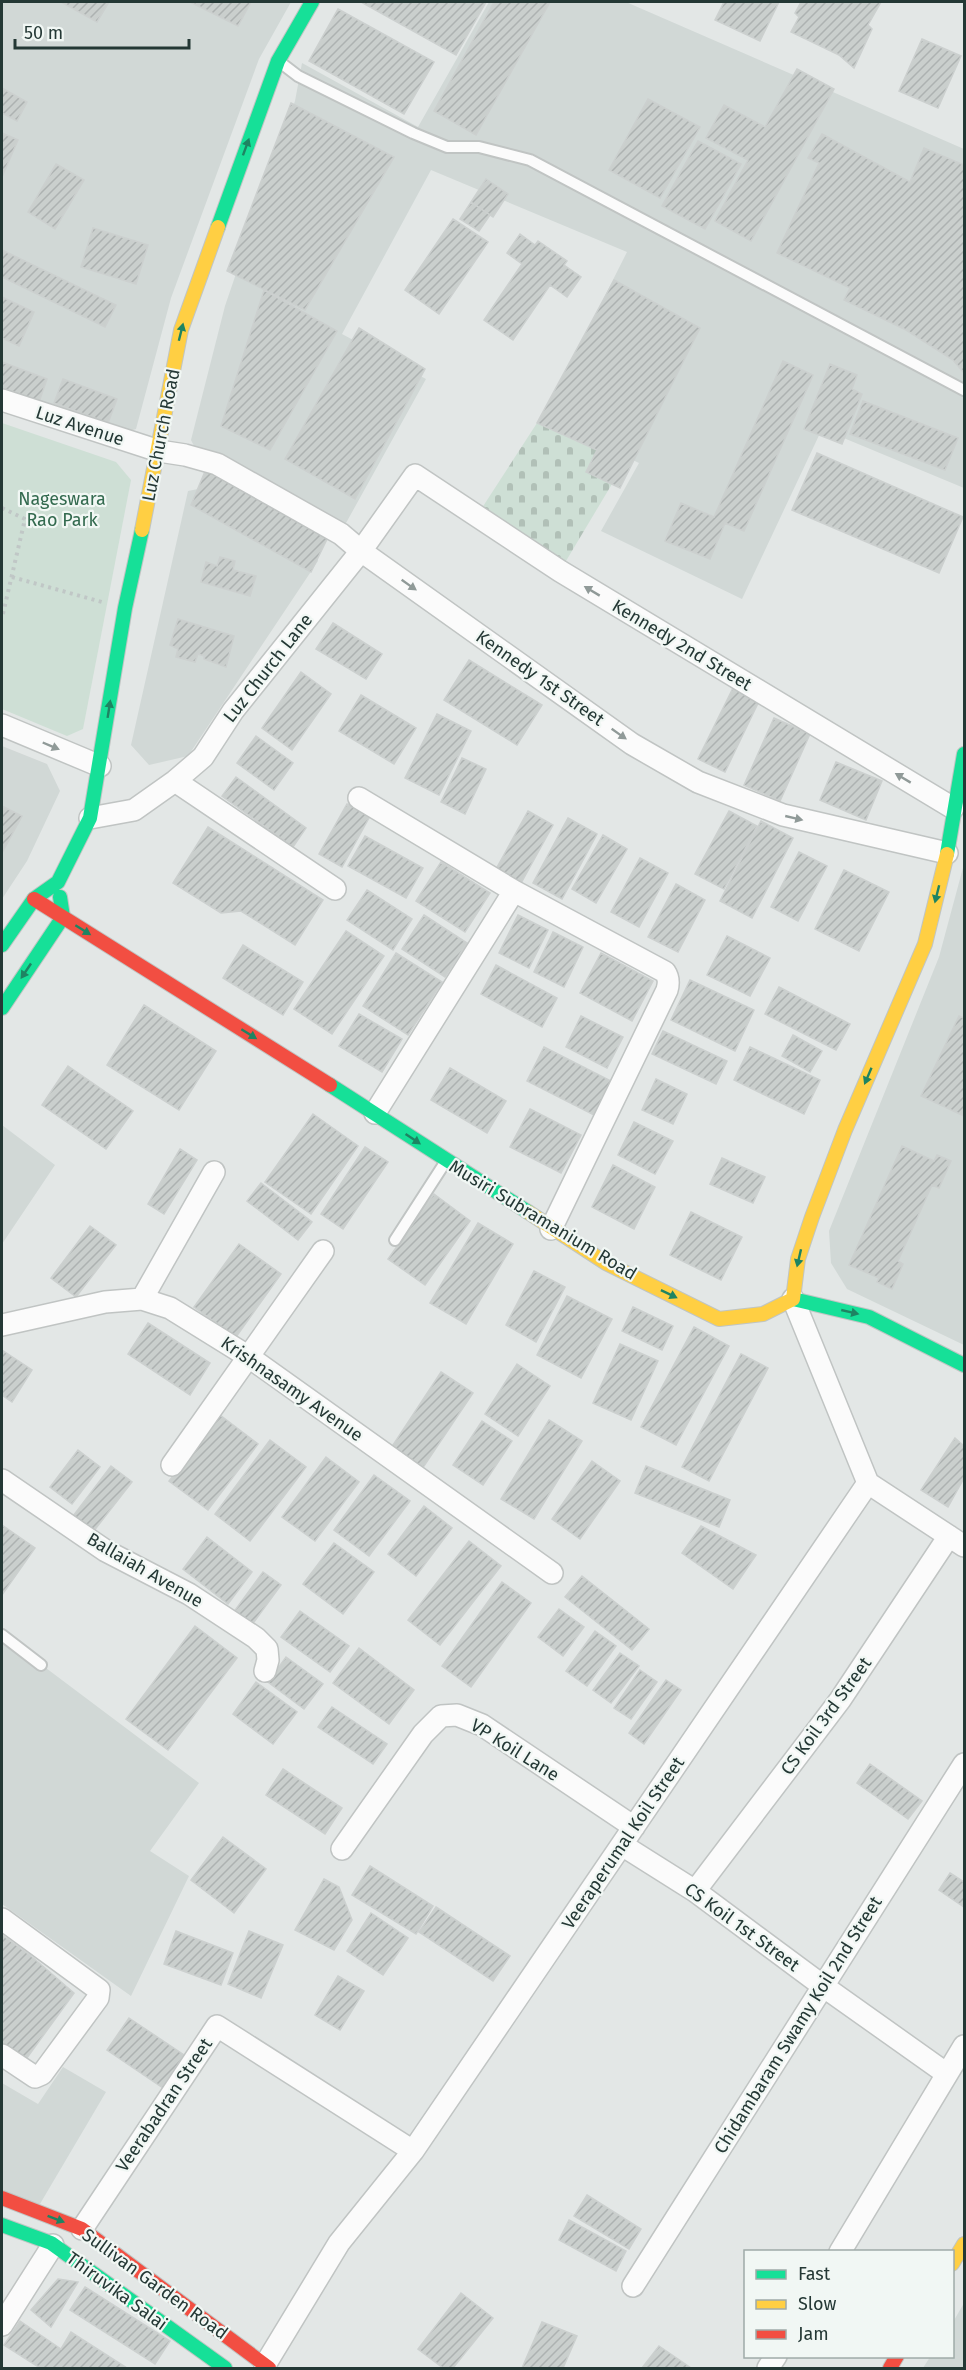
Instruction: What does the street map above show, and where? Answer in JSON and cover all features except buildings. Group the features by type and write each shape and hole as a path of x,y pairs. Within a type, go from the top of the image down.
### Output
{"main road":[{"name":"Luz Church Road","path":"2,945 34,899 58,882 90,818 125,608 159,452 181,330 278,61 312,2"},
{"path":"964,754 959,807 925,944 845,1130 812,1217 798,1259 793,1299 869,1317 964,1365"},
{"path":"2,1008 63,918 58,882"},
{"name":"Musiri Subramanium Road","path":"34,899 375,1113 550,1229 606,1263 719,1319 763,1314 793,1299"},
{"name":"Sullivan Garden Road","path":"2,2198 82,2229 267,2367"},
{"name":"Thiruvika Salai","path":"2,2225 53,2245 225,2368"},
{"path":"954,2261 964,2244"}],"street":[{"name":"Luz Avenue","path":"2,400 159,452"},
{"name":"Kennedy 1st Street","path":"159,452 185,454 217,464 341,534 361,551 632,744 698,782 783,815 947,853"},
{"name":"Luz Church Lane","path":"90,818 134,810 175,781 203,757 233,711 361,551 416,475"},
{"name":"Kennedy 2nd Street","path":"416,475 560,571 959,807"},
{"path":"2,725 100,766"},
{"path":"175,781 335,889"},
{"path":"359,798 514,891 665,972 669,984 550,1229"},
{"path":"375,1113 514,891"},
{"path":"142,1299 214,1172"},
{"path":"172,1465 323,1251"},
{"name":"Krishnasamy Avenue","path":"2,1325 105,1302 142,1299 170,1308 249,1357 552,1574"},
{"path":"793,1299 868,1483 957,1541"},
{"name":"Ballaiah Avenue","path":"2,1480 106,1551 189,1594 256,1638 267,1649 268,1660 265,1671"},
{"name":"Veeraperumal Koil Street","path":"267,2367 339,2243 413,2151 868,1483"},
{"name":"CS Koil 3rd Street","path":"695,1891 957,1541"},
{"name":"VP Koil Lane","path":"342,1849 423,1734 441,1716 457,1716 482,1725 634,1827"},
{"name":"Chidambaram Swamy Koil 2nd Street","path":"633,2286 964,1764"},
{"name":"CS Koil 1st Street","path":"622,1845 695,1891 947,2074"},
{"path":"2,1919 99,1990 98,1998 42,2074 35,2077 2,2055"},
{"name":"Veerabadran Street","path":"82,2229 217,2026 413,2151"},
{"path":"841,2250 964,2046"},
{"path":"2,2325 53,2245"}],"lane":[{"path":"278,61 298,76 412,133 447,147 479,147 530,160 964,390"},
{"path":"395,1240 446,1161"},
{"path":"2,1635 41,1665"}],"path":[{"path":"2,508 25,519 2,618"},
{"path":"12,577 125,608"}],"shaded area":[{"path":"2,2 291,2 259,59 171,298 136,429 118,435 2,394"},
{"path":"489,2 626,2 964,149 964,488 822,429 742,599 601,531 639,463 544,417 627,252 431,170 342,334 426,379 346,523 331,530 201,460 191,440 225,306 295,101 302,63 418,127"},
{"path":"203,488 314,547 318,561 188,756 149,765 131,745 188,491"},
{"path":"2,746 47,764 60,791 27,861 2,899"},
{"path":"964,864 964,1345 847,1289 831,1263 829,1231 939,957"},
{"path":"2,1125 55,1165 2,1244"},
{"path":"2,1635 199,1783 150,1851 189,1876 131,1996 2,1904"},
{"path":"63,2067 106,2092 37,2209 2,2197 2,2083 38,2104"},
{"path":"964,2303 964,2368 923,2368 929,2358 954,2358 954,2320"}],"green space":[{"name":"Nageswara Rao Park","path":"2,423 116,462 131,480 83,729 67,736 2,709"},
{"path":"537,423 597,450 612,484 563,566 480,511"}],"traffic: fast":[{"path":"218,227 278,61 312,2"},
{"path":"2,945 34,899 58,882 90,818 125,608 142,530"},
{"path":"947,854 964,754"},
{"path":"2,1008 63,917 60,897"},
{"path":"330,1085 528,1212"},
{"path":"793,1299 869,1317 964,1365"},
{"path":"2,2225 51,2243 225,2368"}],"traffic: slow":[{"path":"142,530 181,330 218,227"},
{"path":"793,1299 798,1259 812,1217 845,1130 925,944 947,854"},
{"path":"528,1212 606,1263 719,1319 763,1314 793,1299"},
{"path":"954,2261 964,2244"}],"traffic: jam":[{"path":"34,899 330,1085"},
{"path":"2,2198 82,2229 269,2368"},
{"path":"890,2368 896,2358"}]}
